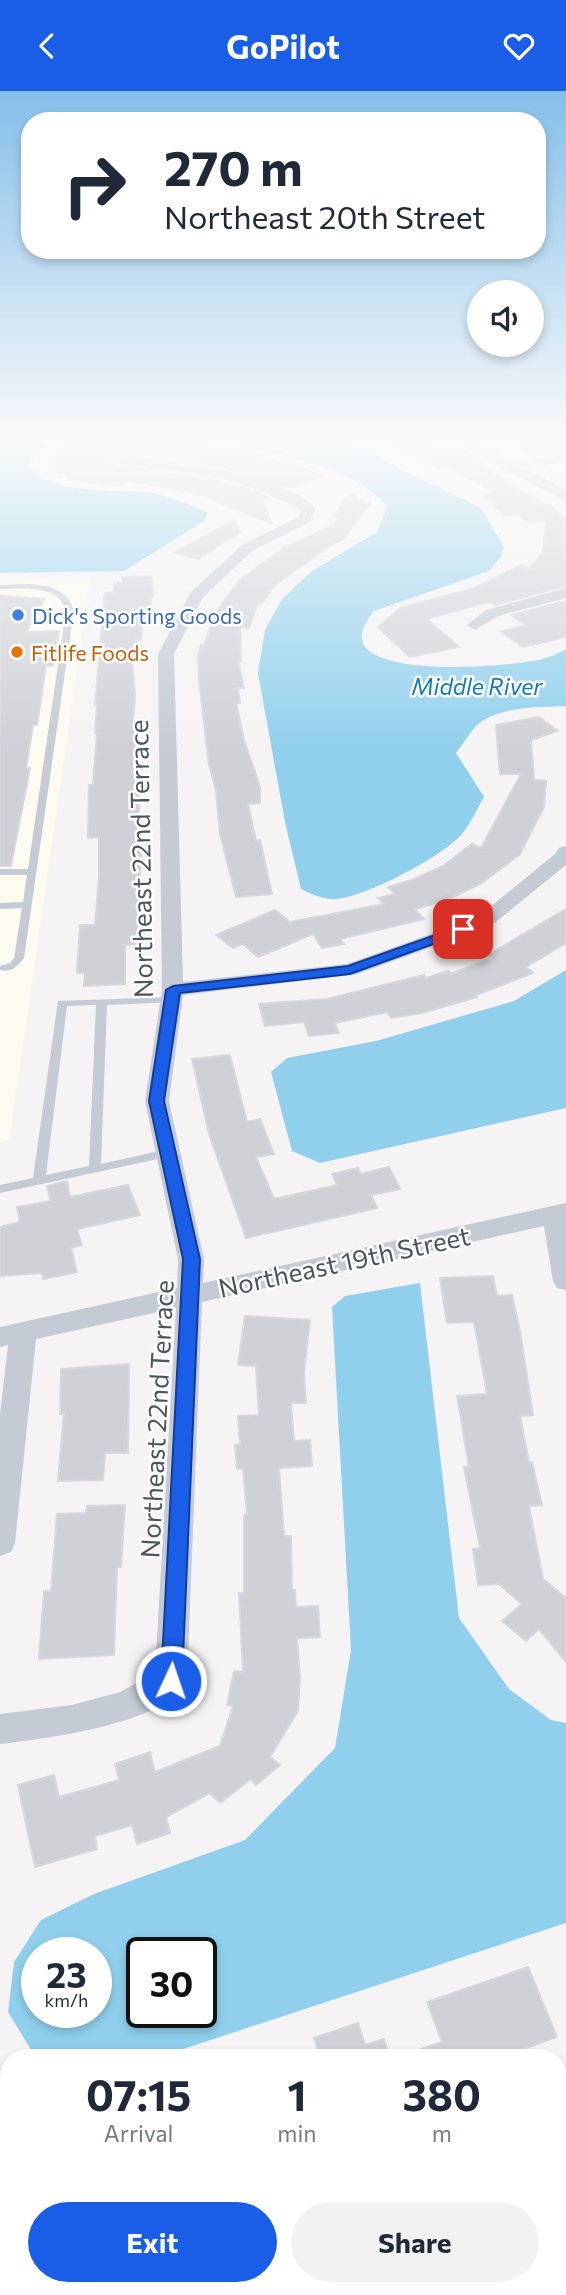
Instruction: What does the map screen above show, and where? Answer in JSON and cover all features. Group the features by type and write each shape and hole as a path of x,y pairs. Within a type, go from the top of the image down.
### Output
{"street":[{"name":"Northeast 22nd Terrace","path":"0,1729 72,1720 127,1705 171,1681 191,1259 157,1101 172,995 166,654 196,595 247,548 255,544"},
{"path":"475,625 492,613 566,593"},
{"path":"172,995 350,970 485,921 564,857 566,852"},
{"path":"561,1213 566,1281"},
{"name":"Northeast 19th Street","path":"11,1334 561,1213"},
{"path":"0,1543 11,1334"}],"lane":[{"path":"0,587 45,588 62,594 69,601 70,610 19,958 14,965 4,968"},
{"path":"0,872 32,872"},
{"path":"0,906 27,905"},
{"path":"39,1181 62,1003 172,995"},
{"path":"95,1169 102,1002"},
{"path":"0,1189 168,1153"}],"shaded area":[{"path":"90,579 9,1141 0,1142 0,580"}],"water":[{"path":"0,544 167,544 124,571 0,573"},
{"name":"Middle River","path":"357,544 502,544 504,547 501,557 489,571 374,611 366,622 362,635 368,649 385,659 411,664 475,667 530,661 549,657 566,649 566,706 519,709 485,719 476,726 456,753 484,797 462,834 422,864 366,891 337,899 328,899 301,889 285,822 258,673 265,630 282,599 312,571"},
{"path":"566,970 566,1108 320,1163 292,1151 271,1072 287,1058 376,1041 514,1001"},
{"path":"420,1283 459,1618 509,1689 551,1720 566,1723 566,1923 183,2049 31,2049 8,2012 14,1962 21,1951 21,2028 112,2028 112,1937 30,1937 41,1920 94,1894 245,1840 335,1748 351,1650 332,1307 345,1296"}],"building":[{"path":"191,544 222,544 198,559 174,553"},
{"path":"292,544 334,544 275,585 262,603 258,602 249,628 240,627 241,661 238,661 244,688 238,688 240,703 236,703 244,740 260,787 260,803 248,804 256,841 260,840 272,894 236,897 220,834 216,790 209,764 198,656 217,610 240,580"},
{"path":"543,544 566,544 566,586 495,605 490,602 476,605 427,619 459,647 410,657 378,627 400,608 472,589 521,565 529,569 542,554"},
{"path":"151,576 151,618 142,618 141,640 136,640 137,662 132,663 135,751 139,751 137,778 140,778 138,842 142,842 136,944 125,945 125,984 84,986 85,973 77,973 80,925 95,925 99,876 99,837 88,838 89,785 93,785 97,733 95,705 105,593 114,592 114,583 122,582 122,577"},
{"path":"0,596 45,599 26,632 59,631 53,666 46,666 37,725 33,725 26,768 30,768 11,866 0,866"},
{"path":"566,601 566,637 523,647 501,632 526,625 511,615"},
{"path":"539,717 558,731 531,740 534,780 546,781 544,807 520,854 482,883 447,900 415,909 424,919 340,939 344,944 322,948 313,934 258,957 243,944 233,948 216,935 275,910 290,922 384,904 378,898 395,894 388,887 443,866 472,844 481,848 521,774 500,774 496,725"},
{"path":"566,909 566,943 526,967 533,973 476,995 477,997 422,1013 391,1018 387,1012 335,1023 339,1033 309,1036 304,1022 265,1026 259,1004 327,999 424,975 426,978 448,971 451,974 492,958 488,955"},
{"path":"230,1055 247,1122 260,1119 274,1154 256,1157 274,1199 337,1185 332,1174 358,1168 361,1174 389,1167 400,1189 371,1195 377,1208 246,1238 209,1134 192,1059"},
{"path":"67,1181 70,1197 128,1185 140,1215 77,1229 82,1245 71,1248 77,1272 43,1279 42,1273 0,1276 0,1227 20,1222 17,1207 51,1201 47,1186"},
{"path":"493,1276 497,1296 512,1295 520,1331 533,1415 520,1416 529,1462 532,1462 542,1505 529,1506 543,1579 566,1598 566,1662 539,1629 526,1641 502,1621 522,1604 499,1584 478,1585 473,1549 480,1548 464,1467 469,1467 457,1396 487,1394 474,1322 447,1323 440,1278"},
{"path":"245,1316 310,1320 304,1373 306,1403 291,1403 294,1441 310,1440 312,1466 279,1468 284,1536 291,1536 292,1590 295,1590 296,1607 318,1606 320,1637 297,1638 300,1677 298,1711 270,1757 280,1765 256,1785 251,1779 220,1803 210,1793 166,1817 170,1833 137,1844 132,1825 95,1836 97,1849 35,1867 18,1785 54,1775 59,1797 119,1780 115,1764 150,1752 155,1772 220,1746 233,1706 227,1705 234,1671 243,1672 239,1593 244,1593 244,1515 247,1515 243,1468 237,1469 235,1445 240,1444 238,1416 259,1415 256,1366 238,1365"},
{"path":"129,1364 128,1453 105,1453 103,1480 58,1481 64,1413 60,1414 61,1369"},
{"path":"125,1505 121,1567 117,1567 114,1655 39,1659 44,1591 51,1591 57,1514 86,1513 87,1506"},
{"path":"528,1967 557,2037 523,2049 422,2049 442,2042 427,2002"},
{"path":"358,2023 365,2045 384,2039 387,2049 317,2049 314,2038"}],"place":[{"name":"Dick's Sporting Goods","path":"18,615"},
{"name":"Fitlife Foods","path":"17,652"}],"route":[{"path":"171,1681 191,1259 157,1101 173,990 350,970 463,929"}]}
